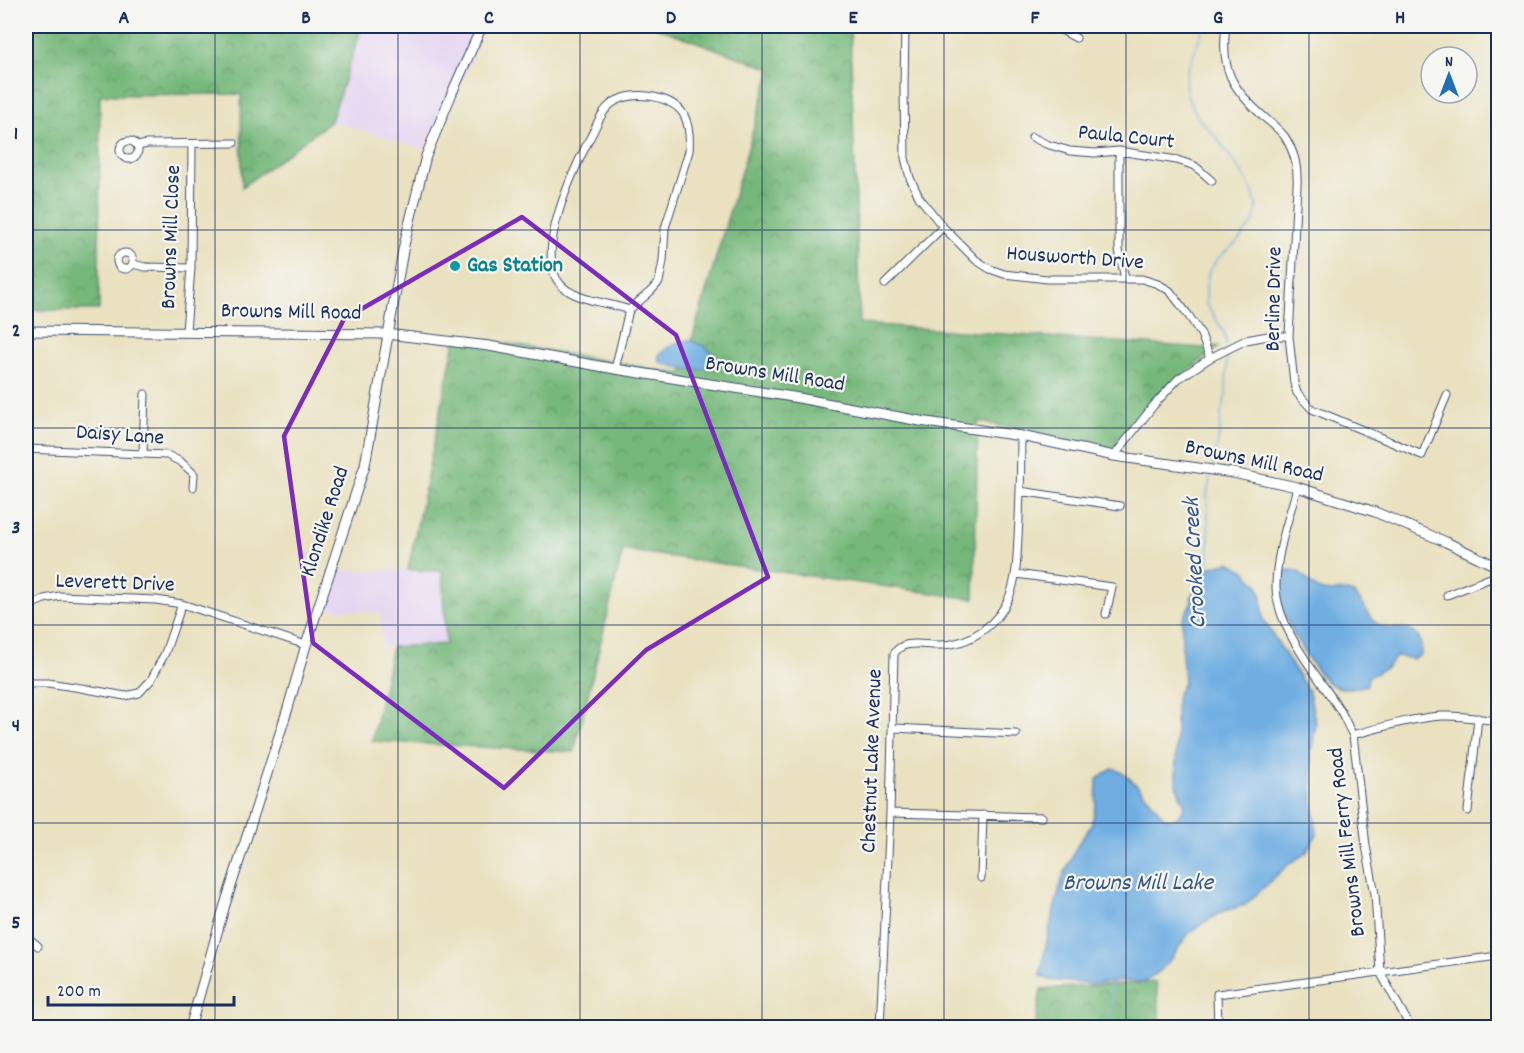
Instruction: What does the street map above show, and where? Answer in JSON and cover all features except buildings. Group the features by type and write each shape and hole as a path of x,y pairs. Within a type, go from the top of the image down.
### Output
{"main road":[{"name":"Klondike Road","path":"190,1028 224,908 365,465 406,235 426,156 482,26"},
{"name":"Browns Mill Road","path":"26,330 387,334 489,346 615,369 800,398 920,421 1021,436 1114,456 1233,473 1297,487 1375,512 1498,567"}],"street":[{"name":"Housworth Drive","path":"905,26 905,158 910,178 919,197 943,227 975,260 1004,274 1047,279 1142,279 1158,284 1170,291 1197,328 1210,358"},
{"path":"1053,26 1076,38"},
{"name":"Berline Drive","path":"1226,26 1224,56 1233,83 1243,96 1285,137 1297,162 1289,336 1297,393 1312,409 1422,456 1447,395"},
{"path":"615,369 629,310 659,282 665,228 689,151 690,139 683,114 675,105 665,100 644,95 624,97 610,104 604,111 571,178 555,227 551,254 551,277 568,291 577,296 629,310"},
{"name":"Paula Court","path":"1032,137 1070,151 1095,153 1119,151 1177,160 1195,166 1212,181"},
{"path":"138,146 234,143"},
{"name":"Browns Mill Close","path":"186,331 191,268 192,144"},
{"path":"1119,151 1119,250 1125,279"},
{"path":"885,284 943,227"},
{"path":"134,264 145,267 191,268"},
{"path":"1114,456 1178,378 1210,358 1246,340 1268,336 1289,336"},
{"path":"143,453 145,394"},
{"name":"Chestnut Lake Avenue","path":"880,1028 890,813 894,654 897,649 908,644 948,645 962,642 975,636 990,624 1004,608 1016,574 1021,436"},
{"name":"Daisy Lane","path":"26,449 167,455 181,462 194,474 193,488"},
{"name":"Browns Mill Ferry Road","path":"1297,487 1280,554 1276,586 1278,609 1310,667 1340,709 1353,735 1366,846 1375,894 1380,972 1411,1028"},
{"path":"1020,491 1120,506"},
{"path":"1016,574 1112,587 1106,614"},
{"path":"1447,595 1498,575"},
{"name":"Leverett Drive","path":"26,607 44,599 60,596 156,600 182,604 306,645"},
{"path":"26,683 48,683 125,696 140,693 152,680 165,653 182,604"},
{"path":"1353,735 1403,722 1443,716 1498,721"},
{"path":"1468,811 1478,718"},
{"path":"893,728 1016,734"},
{"path":"890,813 1042,817"},
{"path":"981,878 983,815"},
{"path":"26,936 38,946"},
{"path":"1218,1028 1217,994 1498,956"}],"highlighted area":[{"path":"522,217 676,335 768,577 646,650 504,788 313,643 284,436 344,319"}],"shaded area":[{"path":"362,26 485,26 463,80 424,149 331,121"},
{"path":"329,571 442,571 446,644 382,647 380,613 321,608"}],"green space":[{"path":"26,26 362,26 331,121 242,187 241,94 100,95 99,310 26,310"},
{"path":"653,26 850,26 860,324 1204,348 1219,346 1151,401 1112,450 978,421 974,599 623,550 574,752 372,741 392,647 446,644 442,571 408,570 456,335 682,374 771,69"},
{"path":"1156,982 1161,1027 1035,1027 1041,989"}],"water":[{"path":"689,340 702,345 718,357 714,363 705,368 687,369 658,361 659,355 669,347"},
{"name":"Browns Mill Lake","path":"1229,562 1244,570 1258,585 1262,598 1263,619 1309,692 1316,724 1311,753 1313,806 1317,834 1306,853 1288,865 1245,905 1221,912 1189,933 1159,972 1144,982 1121,981 1092,984 1049,980 1040,975 1051,922 1062,879 1078,844 1091,826 1096,805 1097,779 1113,768 1121,772 1141,790 1166,819 1177,818 1185,806 1176,785 1176,697 1184,683 1182,620 1192,602 1191,598 1198,582 1208,568"},
{"path":"1288,570 1302,574 1322,591 1345,591 1353,594 1380,626 1407,629 1417,635 1421,655 1414,659 1397,656 1386,668 1368,677 1367,685 1343,688 1330,684 1309,659 1283,612 1280,600 1281,588 1284,572"}],"waterway":[{"name":"Crooked Creek","path":"1204,26 1187,71 1185,82 1188,98 1198,118 1216,137 1246,179 1257,207 1253,223 1237,242 1218,258 1209,271 1206,304 1225,334 1226,345"},
{"name":"Crooked Creek","path":"1213,467 1226,395 1227,353"},
{"name":"Crooked Creek","path":"1208,568 1207,493 1211,474"},
{"name":"Crooked Creek","path":"1107,1028 1111,1008 1111,980"}],"place":[{"name":"Gas Station","path":"455,266"}]}
